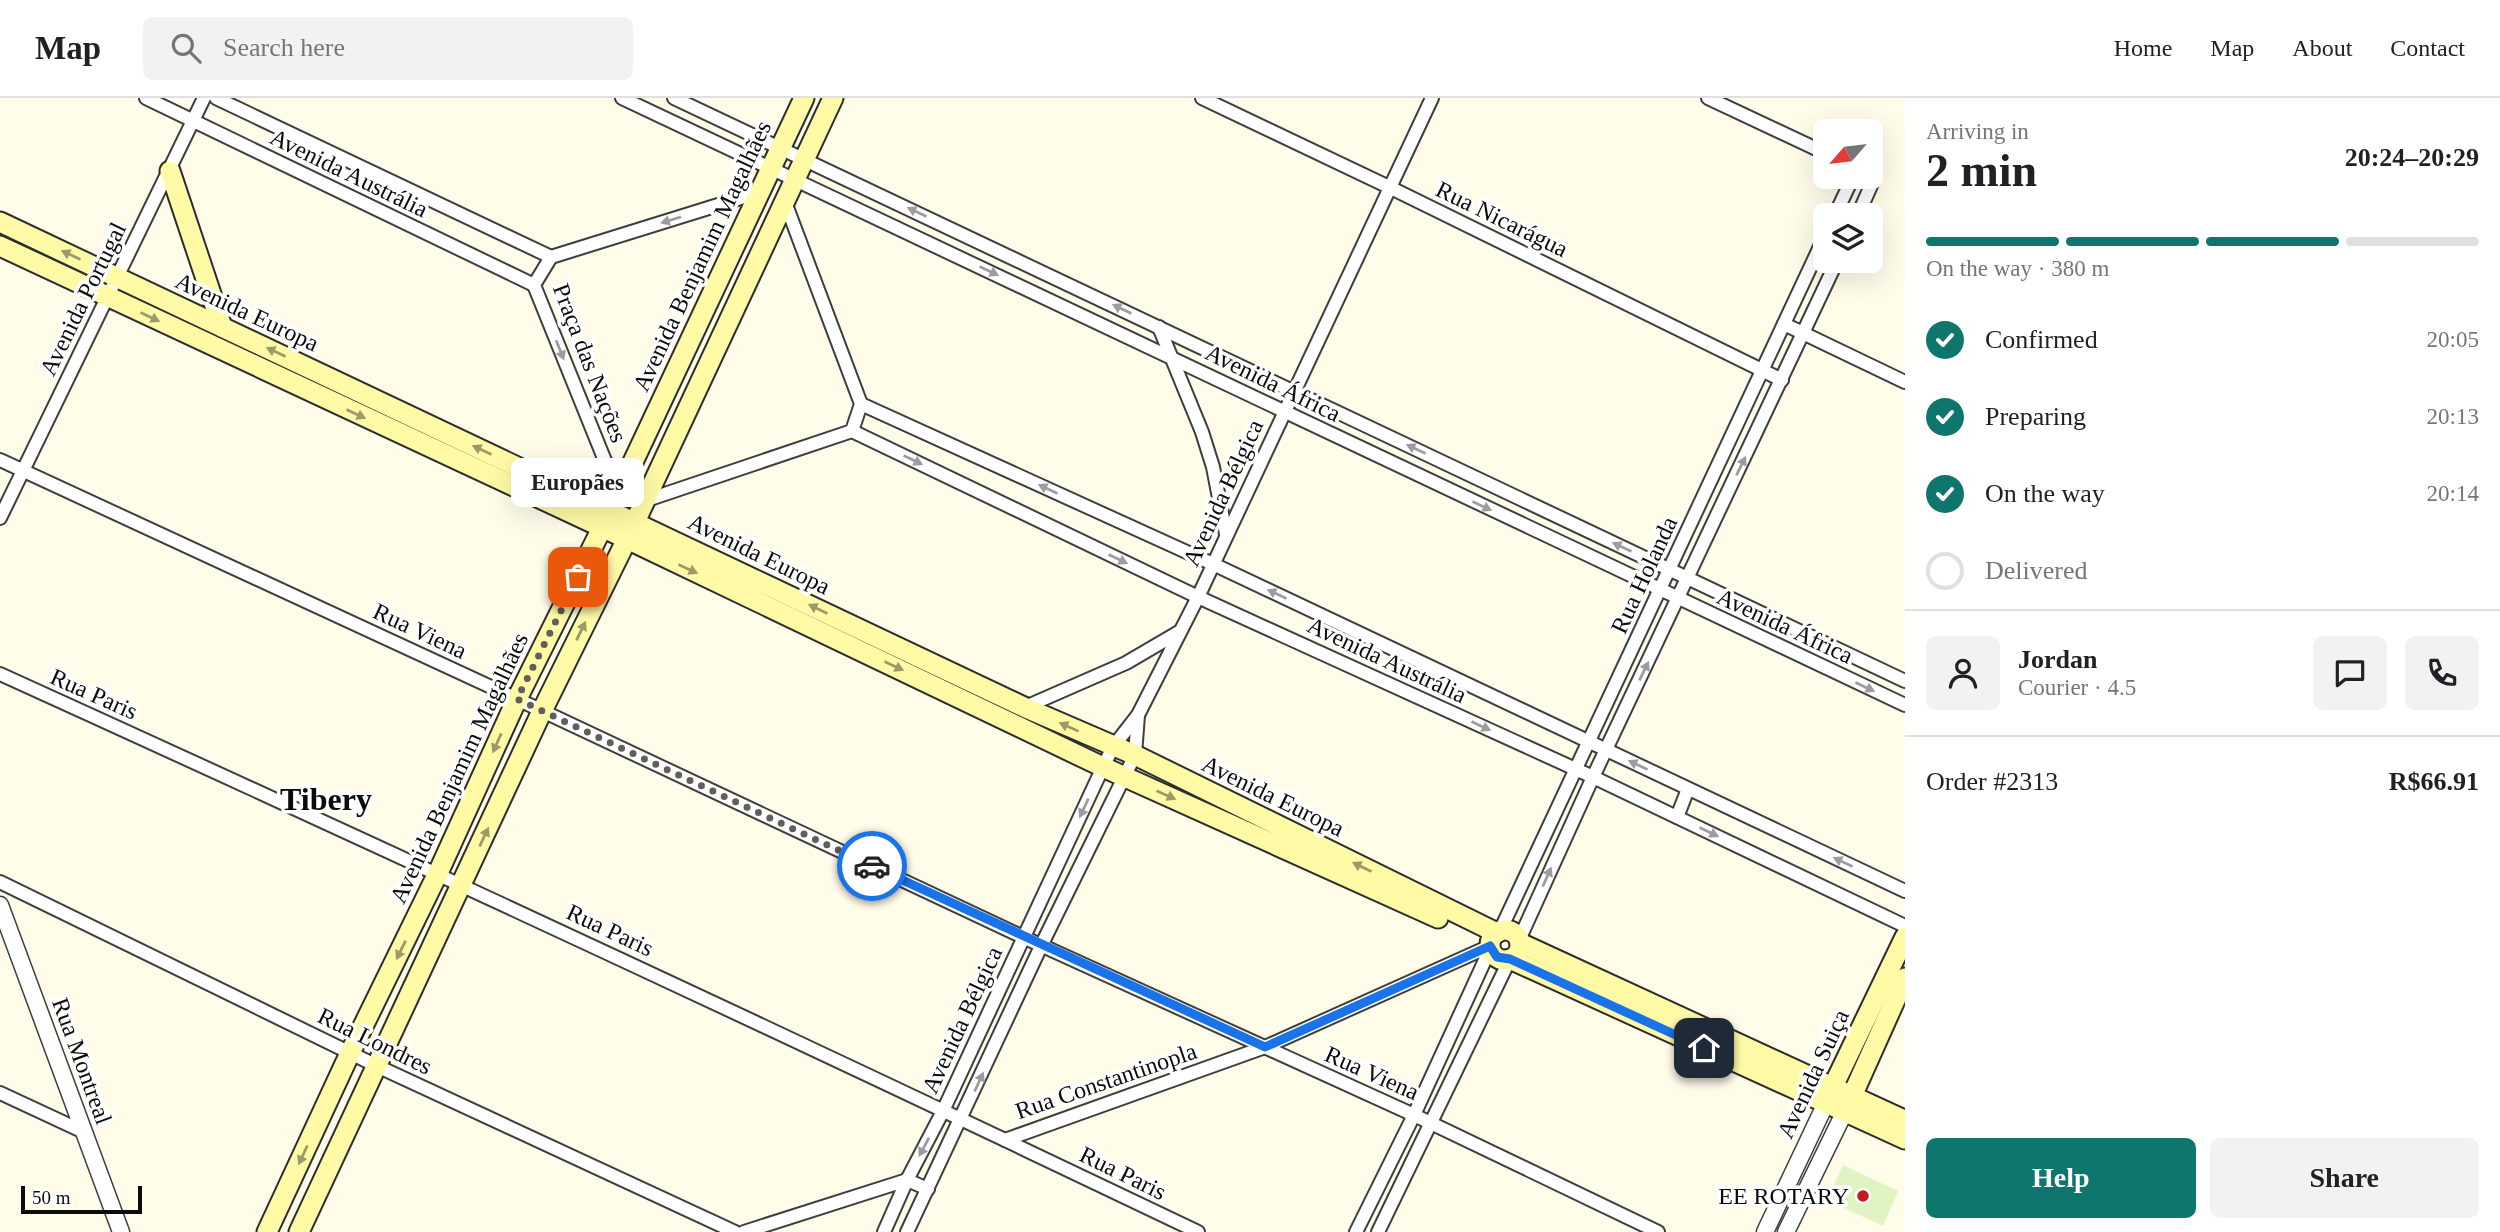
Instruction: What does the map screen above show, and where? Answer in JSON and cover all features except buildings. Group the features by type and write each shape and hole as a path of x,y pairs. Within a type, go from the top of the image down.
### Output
{"main road":[{"name":"Avenida Benjamim Magalhães","path":"267,1232 438,873 517,699 610,510 804,98"},
{"name":"Avenida Benjamim Magalhães","path":"299,1232 542,711 631,530 834,98"},
{"path":"170,171 222,327"},
{"name":"Avenida Europa","path":"0,222 610,510 631,530 1103,767 1494,940"},
{"name":"Avenida Europa","path":"0,246 106,297 610,510"},
{"path":"667,388 691,401"},
{"name":"Avenida Europa","path":"631,530 1135,755 1494,940"},
{"path":"1515,950 1509,930 1494,940 1497,957 1515,950 1829,1094 1905,1139"},
{"name":"Avenida Suiça","path":"1829,1094 1905,937"},
{"name":"Avenida Suiça","path":"1848,1104 1905,978"},
{"path":"1848,1104 1905,1120 1905,1126"}],"street":[{"name":"Avenida Austrália","path":"146,98 534,285"},
{"name":"Avenida Portugal","path":"0,518 204,98"},
{"name":"Avenida Austrália","path":"216,98 551,257"},
{"name":"Avenida África","path":"622,98 1900,703"},
{"name":"Avenida África","path":"674,98 1904,680"},
{"name":"Rua Nicarágua","path":"1202,98 1782,380"},
{"name":"Avenida Bélgica","path":"884,1232 1103,767 1113,747 1138,715 1198,597 1432,98"},
{"path":"1708,98 1813,147"},
{"name":"Praça das Nações","path":"610,510 534,285 551,257 760,192"},
{"path":"644,501 852,431 861,404 785,202"},
{"name":"Rua Holanda","path":"1356,1232 1577,769 1813,262"},
{"path":"1034,292 1044,272"},
{"name":"Rua Holanda","path":"1378,1232 1515,950 1593,777 1832,273"},
{"path":"1784,324 1905,382"},
{"path":"1159,327 1213,467 1226,534"},
{"name":"Avenida Austrália","path":"861,404 1213,564 1905,891"},
{"name":"Avenida Austrália","path":"852,431 1198,597 1577,769 1905,926"},
{"name":"Rua Viena","path":"0,460 1023,937 1414,1115 1658,1232"},
{"path":"997,715 1026,708 1126,663 1180,631"},
{"name":"Rua Paris","path":"0,674 463,884 1198,1232"},
{"path":"1900,703 1904,680"},
{"name":"Avenida Bélgica","path":"908,1232 1042,944 1135,755 1138,715"},
{"path":"1677,817 1688,789"},
{"name":"Rua Londres","path":"0,882 377,1066 735,1232"},
{"name":"Rua Montreal","path":"0,905 121,1232"},
{"name":"Rua Constantinopla","path":"1005,1140 1265,1047 1494,940"},
{"path":"0,1093 84,1132"},
{"name":"Avenida Suiça","path":"1765,1232 1829,1094"},
{"name":"Avenida Suiça","path":"1786,1232 1848,1104"},
{"path":"744,1232 907,1180 928,1189"}],"green space":[{"name":"EE ROTARY","path":"1843,1165 1898,1191 1883,1226 1827,1200"}],"way so far":[{"path":"578,577 517,699 872,866"}],"place":[{"name":"Europães","path":"578,577"},
{"name":"EE ROTARY","path":"1863,1196"}],"district":[{"name":"Tibery","path":"326,799"}],"route":[{"path":"872,866 1265,1047 1490,946 1494,955 1501,959 1510,959 1704,1048"}]}
